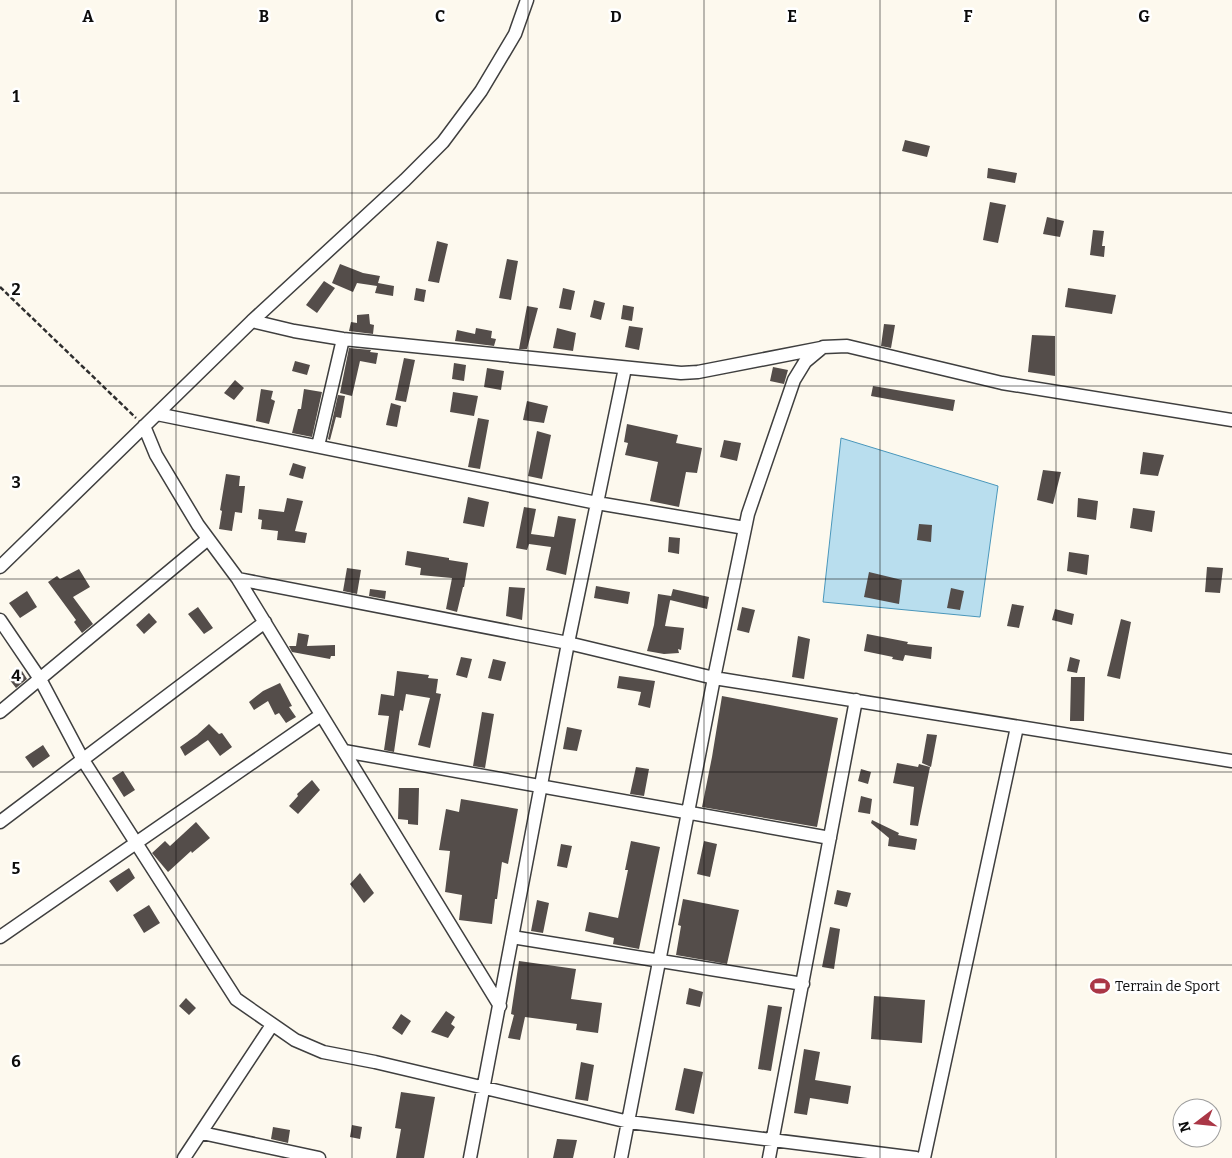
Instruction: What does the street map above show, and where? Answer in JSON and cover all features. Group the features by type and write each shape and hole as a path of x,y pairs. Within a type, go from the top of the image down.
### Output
{"street":[{"path":"0,567 252,321 406,180 443,142 481,91 515,34 527,0"},
{"path":"252,321 294,332 343,339 681,373 698,372 823,347 847,346 1002,383 1232,420"},
{"path":"318,446 343,339"},
{"path":"621,1158 714,678 748,514 794,380 805,362 823,347"},
{"path":"470,1158 568,643 625,368"},
{"path":"157,414 597,502 745,528"},
{"path":"144,426 156,455 208,539 238,579 265,622 500,1006"},
{"path":"0,712 208,539"},
{"path":"238,579 568,643 714,678 1232,761"},
{"path":"0,620 40,679 83,760 236,999 295,1040 323,1052 629,1122 916,1158"},
{"path":"0,822 265,622"},
{"path":"769,1158 856,700"},
{"path":"0,936 322,715"},
{"path":"924,1158 1017,727"},
{"path":"344,751 830,838"},
{"path":"512,937 802,984"},
{"path":"184,1158 272,1025"},
{"path":"202,1133 319,1158"}],"path":[{"path":"0,287 144,426"}],"water":[{"path":"841,438 998,486 980,617 823,602"}],"building":[{"path":"905,140 930,146 927,157 902,151"},
{"path":"988,168 1017,173 1015,183 987,178"},
{"path":"990,202 1006,205 998,243 983,240"},
{"path":"1047,217 1064,221 1060,237 1043,234"},
{"path":"1093,230 1104,231 1102,246 1105,246 1104,257 1090,255"},
{"path":"437,241 448,244 439,283 428,281"},
{"path":"507,259 518,261 511,300 499,298"},
{"path":"340,264 363,273 380,276 378,283 394,286 393,296 375,293 377,286 357,283 353,292 332,283"},
{"path":"324,281 335,288 317,313 306,305"},
{"path":"416,288 426,290 424,302 414,300"},
{"path":"563,288 575,291 571,310 559,308"},
{"path":"1068,288 1116,295 1112,314 1065,307"},
{"path":"594,300 605,303 601,320 590,317"},
{"path":"623,305 634,307 632,321 621,319"},
{"path":"527,306 538,308 527,349 519,349"},
{"path":"369,314 370,324 374,325 373,334 349,331 351,322 357,323 357,315"},
{"path":"884,324 895,325 891,348 881,346"},
{"path":"629,326 643,328 639,350 625,347"},
{"path":"476,328 492,331 491,338 496,339 494,346 455,341 457,330 475,334"},
{"path":"557,328 576,333 573,351 553,348"},
{"path":"1032,335 1055,336 1055,376 1028,372"},
{"path":"349,348 371,350 370,352 378,353 376,364 360,361 352,396 340,393"},
{"path":"404,358 415,360 406,402 395,400"},
{"path":"295,361 310,365 307,375 292,371"},
{"path":"454,363 466,365 464,381 452,379"},
{"path":"773,367 788,370 784,384 770,381"},
{"path":"487,368 504,371 501,390 484,387"},
{"path":"235,380 244,388 234,400 224,393"},
{"path":"873,386 955,400 953,411 871,396"},
{"path":"261,389 273,391 271,399 275,401 269,424 256,421"},
{"path":"304,389 322,392 312,437 292,433 298,409 301,409"},
{"path":"453,392 478,396 474,416 450,412"},
{"path":"338,395 345,396 341,418 336,417 330,440 328,439"},
{"path":"527,401 548,406 544,423 523,420"},
{"path":"391,403 401,406 397,427 386,425"},
{"path":"478,418 489,420 480,469 468,467"},
{"path":"627,424 678,435 676,443 702,448 697,473 686,472 679,507 650,501 658,462 625,455 628,443 624,442"},
{"path":"537,431 551,435 542,479 528,476"},
{"path":"724,440 741,443 737,461 720,457"},
{"path":"1143,452 1164,455 1158,476 1140,474"},
{"path":"293,463 306,467 303,479 289,475"},
{"path":"1043,470 1061,472 1053,504 1037,500"},
{"path":"226,474 240,476 239,486 245,486 242,513 235,512 232,531 219,529"},
{"path":"468,497 489,502 484,527 463,523"},
{"path":"287,498 303,501 295,531 307,533 305,543 277,540 278,531 261,529 262,520 258,519 259,509 284,512"},
{"path":"1078,498 1098,501 1096,520 1077,517"},
{"path":"524,507 536,509 531,534 554,537 558,516 576,519 566,575 546,570 551,547 529,544 527,550 516,548"},
{"path":"1133,508 1155,511 1152,532 1130,528"},
{"path":"919,524 932,525 931,542 917,540"},
{"path":"669,537 680,538 679,554 668,552"},
{"path":"407,551 468,563 457,612 446,609 452,578 420,575 421,568 405,565"},
{"path":"1069,552 1089,555 1087,575 1067,571"},
{"path":"1207,567 1223,568 1220,593 1205,592"},
{"path":"347,568 361,570 357,594 343,591"},
{"path":"79,569 90,587 73,597 93,624 82,633 74,622 76,620 48,582 57,576 60,579"},
{"path":"869,572 902,580 899,604 864,597"},
{"path":"596,586 630,592 628,604 594,598"},
{"path":"509,587 525,588 522,620 506,616"},
{"path":"951,588 964,591 960,610 947,608"},
{"path":"370,589 386,591 385,599 369,596"},
{"path":"673,589 709,597 707,609 670,600"},
{"path":"27,591 37,607 20,618 9,603"},
{"path":"658,594 671,596 665,626 684,628 681,650 678,649 679,653 664,654 647,651 654,625"},
{"path":"1012,604 1024,606 1019,628 1007,626"},
{"path":"198,607 213,628 204,634 188,614"},
{"path":"742,607 755,610 749,633 737,630"},
{"path":"1055,609 1074,614 1072,625 1052,620"},
{"path":"149,613 157,622 144,634 136,625"},
{"path":"1121,619 1131,622 1120,679 1107,676"},
{"path":"298,633 309,635 307,646 335,645 335,656 331,656 330,659 292,652 289,646 296,646"},
{"path":"867,634 908,642 907,644 932,647 931,659 905,655 903,661 864,651"},
{"path":"798,636 810,639 804,679 792,677"},
{"path":"461,657 472,659 467,678 456,675"},
{"path":"1070,657 1080,660 1077,673 1067,671"},
{"path":"493,659 506,662 501,681 488,678"},
{"path":"22,671 27,679 16,688 9,679"},
{"path":"397,671 429,675 428,678 438,679 436,693 441,694 430,748 418,745 430,698 406,694 403,711 400,710 394,752 384,750 389,716 378,715 381,694 394,696"},
{"path":"619,676 655,681 650,708 638,705 641,692 617,688"},
{"path":"1071,677 1085,677 1084,721 1070,721"},
{"path":"280,683 292,706 289,707 296,717 286,723 279,713 275,715 268,701 254,710 249,702 263,691"},
{"path":"722,696 838,718 817,827 702,807"},
{"path":"482,712 494,714 485,768 473,766"},
{"path":"209,724 219,734 222,733 232,747 220,756 208,740 185,756 180,747"},
{"path":"567,727 582,730 577,751 563,749"},
{"path":"927,734 937,735 931,767 922,763"},
{"path":"43,745 50,756 33,768 25,757"},
{"path":"897,763 918,767 919,764 930,767 918,826 910,825 914,787 893,783"},
{"path":"636,767 649,769 644,796 630,794"},
{"path":"861,769 871,772 868,784 858,781"},
{"path":"123,771 135,790 124,797 112,778"},
{"path":"312,780 320,790 298,814 289,806 298,796 297,794"},
{"path":"399,788 419,788 418,825 408,824 408,820 398,819"},
{"path":"861,796 872,799 870,814 858,812"},
{"path":"461,799 518,809 508,864 502,862 492,924 459,920 462,895 445,892 450,851 439,850 441,838 446,809 459,812"},
{"path":"872,820 899,833 898,835 917,839 915,850 888,846 889,838 871,823"},
{"path":"196,822 210,838 192,853 191,851 168,872 152,853 165,841 170,846"},
{"path":"631,841 660,847 639,949 613,944 614,938 585,931 589,912 618,918 628,870 625,870"},
{"path":"704,841 717,844 710,877 697,874"},
{"path":"561,844 572,846 567,868 557,866"},
{"path":"129,868 135,878 117,892 109,881"},
{"path":"360,873 374,893 364,903 350,884"},
{"path":"837,890 851,893 847,907 834,904"},
{"path":"683,899 739,910 727,964 676,955 681,926 678,925"},
{"path":"537,900 549,903 543,933 531,931"},
{"path":"149,905 160,923 144,933 133,915"},
{"path":"830,927 840,929 834,969 822,967"},
{"path":"519,961 576,969 571,999 602,1003 598,1033 576,1030 577,1024 525,1017 520,1040 508,1038 514,1015 511,1014"},
{"path":"689,988 703,992 700,1007 686,1004"},
{"path":"874,996 925,1000 922,1043 871,1039"},
{"path":"186,998 196,1008 189,1015 179,1006"},
{"path":"768,1005 782,1007 771,1071 758,1069"},
{"path":"446,1011 455,1017 451,1024 455,1027 448,1038 431,1032"},
{"path":"401,1014 411,1021 402,1035 392,1028"},
{"path":"804,1049 820,1052 815,1080 851,1086 848,1104 810,1098 807,1115 794,1113"},
{"path":"581,1062 594,1065 588,1101 575,1099"},
{"path":"684,1068 703,1072 694,1114 675,1110"},
{"path":"401,1092 435,1097 424,1158 396,1158 401,1129 395,1128"},
{"path":"352,1125 362,1127 360,1139 350,1137"},
{"path":"273,1127 290,1130 288,1143 271,1139"},
{"path":"557,1139 577,1140 573,1158 553,1158"}],"place":[{"name":"Terrain de Sport","path":"1100,986"}]}
